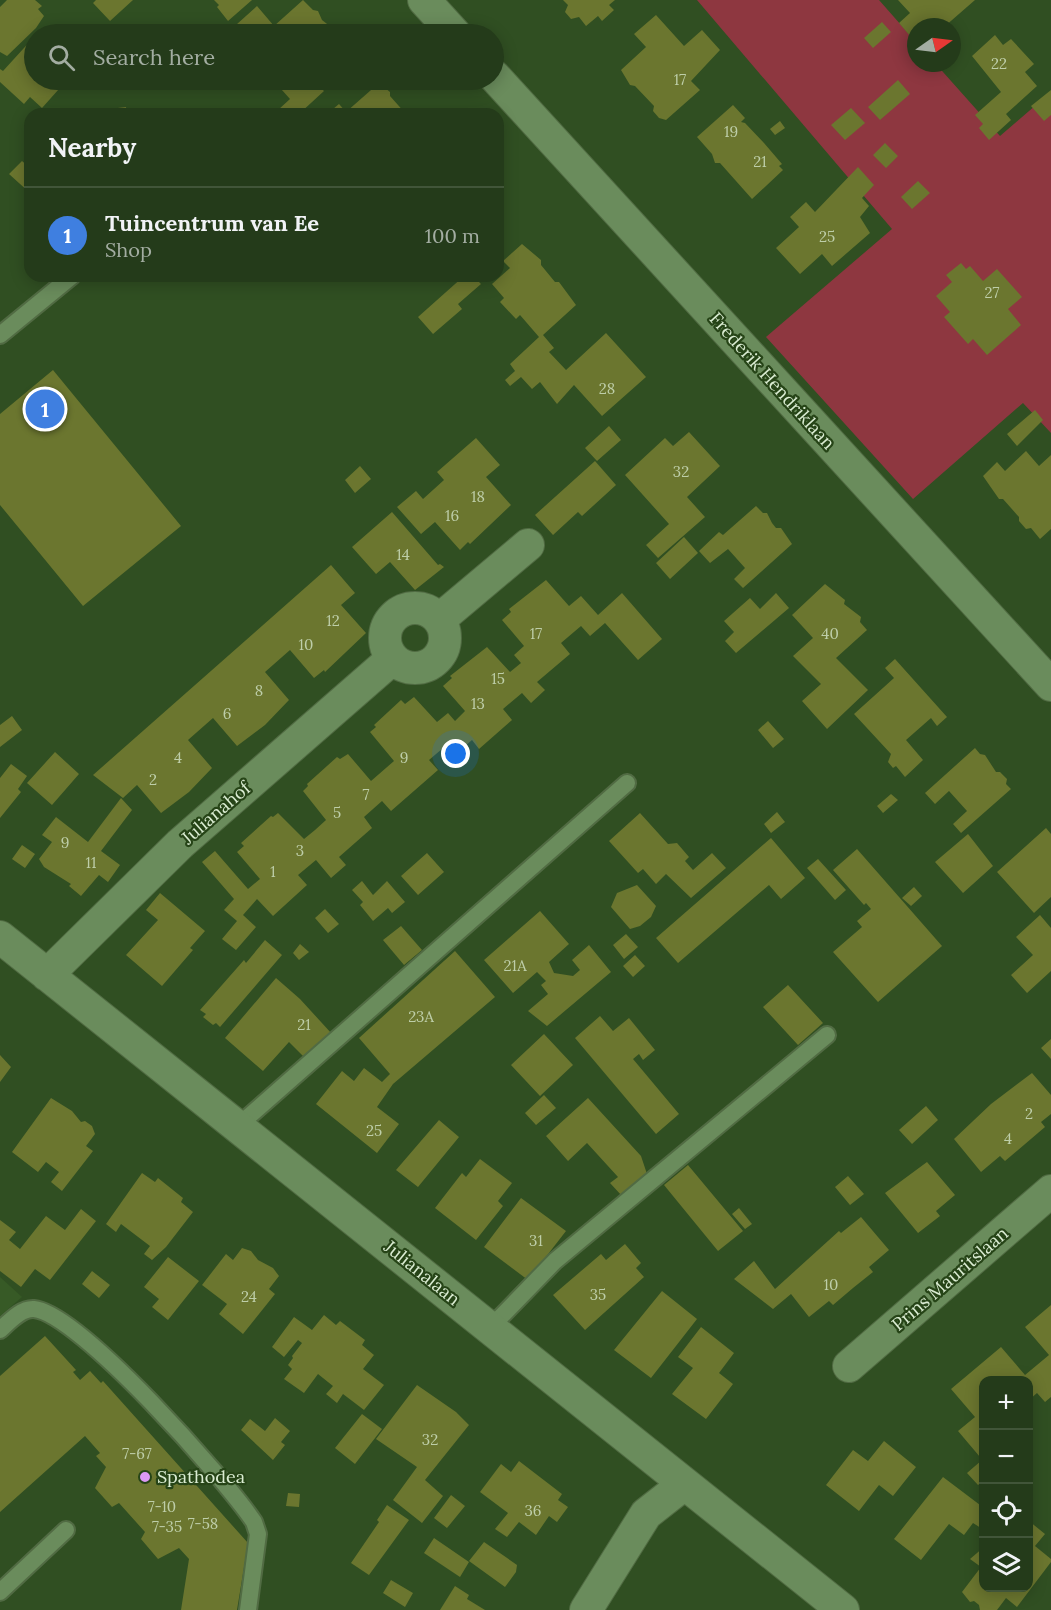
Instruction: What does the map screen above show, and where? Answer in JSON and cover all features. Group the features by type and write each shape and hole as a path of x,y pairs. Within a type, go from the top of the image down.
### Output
{"street":[{"path":"424,0 446,24"},
{"name":"Frederik Hendriklaan","path":"504,87 1051,685"},
{"path":"440,619 528,545"},
{"path":"414,607 432,612 440,619 445,639 438,658 420,668 410,668 392,659 384,640 389,621 396,614 414,607"},
{"name":"Julianahof","path":"47,975 180,844 392,659"},
{"name":"Julianalaan","path":"0,937 683,1485 843,1610"},
{"name":"Prins Mauritslaan","path":"849,1366 1051,1191"},
{"path":"586,1610 646,1515 683,1485"}],"lane":[{"path":"0,335 65,282"},
{"path":"238,1126 627,783"},
{"path":"490,1328 555,1261 827,1035"},
{"path":"0,1330 24,1311 32,1309 53,1314 147,1395 254,1522 258,1534 248,1610"},
{"path":"0,1592 66,1530"}],"shaded area":[{"path":"697,0 879,0 907,32 907,72 943,72 1000,136 1051,92 1051,433 1023,403 913,499 766,337 892,229"},
{"path":"0,1277 22,1297 0,1316"}],"building":[{"path":"7,0 35,0 42,6 38,9 44,16 39,24 24,24 24,40 7,56 0,52 0,7"},
{"path":"96,0 133,0 110,21 93,3"},
{"path":"214,0 252,0 228,21"},
{"path":"303,0 313,10 318,11 322,20 327,24 276,24"},
{"path":"563,0 615,0 609,5 614,10 602,21 598,16 586,26 579,17 571,19 565,12 568,5"},
{"path":"898,0 975,0 954,18 907,18 907,32 899,23 910,13"},
{"path":"257,6 272,24 237,24"},
{"path":"656,15 684,46 702,30 720,50 691,81 700,90 666,120 659,118 653,111 654,106 635,86 630,85 621,70 646,47 634,34"},
{"path":"882,22 891,32 873,48 864,38"},
{"path":"995,35 1003,45 1011,39 1034,64 1025,72 1037,86 1006,114 1011,120 989,140 979,128 983,124 975,115 1001,92 972,56"},
{"path":"24,48 24,90 58,90 42,108 30,97 24,104 0,82 0,69 3,71"},
{"path":"898,80 910,94 880,120 868,107"},
{"path":"282,90 324,91 306,108 280,108 290,99"},
{"path":"371,90 388,90 401,108 351,108"},
{"path":"1051,90 1051,115 1044,121 1031,106"},
{"path":"733,105 745,118 741,122 745,123 782,164 779,166 783,170 752,199 720,163 715,163 712,154 697,137"},
{"path":"851,108 865,123 845,140 831,125"},
{"path":"780,121 785,128 775,135 770,129"},
{"path":"885,143 898,156 886,168 873,155"},
{"path":"22,161 24,163 24,188 9,174"},
{"path":"858,167 874,185 862,198 869,206 860,217 870,233 832,266 822,254 800,274 776,248 799,227 790,217 806,202 815,212"},
{"path":"918,181 930,193 912,209 901,197"},
{"path":"522,244 541,260 541,265 555,282 559,282 576,305 543,335 554,348 549,352 566,370 606,333 646,377 602,416 574,385 557,404 540,382 532,389 521,377 510,386 505,380 515,371 510,364 539,337 520,315 516,319 500,302 504,298 492,284 504,282 504,273 510,268 504,260"},
{"path":"961,263 966,269 970,266 983,281 997,269 1022,297 1008,309 1021,325 987,355 973,339 968,344 944,317 950,312 936,296 952,282 946,275"},
{"path":"457,282 479,282 481,284 458,304 462,309 433,334 418,317"},
{"path":"53,370 181,526 83,606 0,505 0,414"},
{"path":"1035,410 1043,420 1017,446 1007,434"},
{"path":"609,426 621,440 597,461 585,448"},
{"path":"689,432 720,466 687,497 705,517 658,558 646,545 669,524 625,475 665,438 673,446"},
{"path":"476,438 500,465 486,477 511,505 470,544 468,542 460,550 435,522 421,534 397,507 416,491 423,499 444,480 437,472"},
{"path":"1026,451 1039,466 1051,455 1051,529 1040,539 1031,528 1026,529 1019,521 1019,517 1003,499 999,499 983,476 997,462 1005,471"},
{"path":"595,461 616,485 582,516 578,512 553,535 535,515"},
{"path":"360,466 371,479 355,493 345,480"},
{"path":"756,506 763,513 767,513 776,528 781,528 792,544 743,588 734,579 745,568 728,549 710,563 699,551 719,532 723,535"},
{"path":"392,512 438,565 444,567 415,590 390,562 376,574 352,547"},
{"path":"684,537 698,553 670,579 656,563"},
{"path":"331,565 355,593 341,605 366,633 325,672 324,670 314,678 290,650 265,672 289,700 265,725 237,746 213,718 188,740 212,768 189,792 161,813 137,785 123,798 93,775"},
{"path":"546,580 569,606 581,596 598,615 622,593 662,639 638,660 605,623 590,636 581,626 561,643 570,654 537,682 545,690 531,703 522,693 503,709 512,720 479,749 472,740 457,753 449,743 429,760 438,770 391,811 382,801 364,817 372,828 339,857 346,865 331,878 316,860 298,875 307,885 273,916 257,899 243,915 256,927 236,950 222,939 237,921 224,910 234,899 202,862 215,851 248,889 260,879 237,852 244,846 241,843 271,816 278,813 304,839 315,830 326,820 303,791 308,786 307,784 337,757 340,759 348,754 371,781 394,761 370,732 376,727 374,725 401,700 405,704 414,697 437,722 448,713 455,721 465,711 443,686 452,678 450,676 487,647 510,672 521,663 514,655 524,646 502,620 511,612 509,609"},
{"path":"825,584 845,600 844,604 861,617 860,622 867,630 836,658 868,690 827,729 802,701 821,684 793,656 813,638 792,615"},
{"path":"776,593 789,608 736,653 725,641 734,632 724,621 750,598 760,609"},
{"path":"895,659 947,717 937,726 931,718 906,740 923,760 905,777 896,766 893,768 888,762 891,754 854,714 894,678 885,668"},
{"path":"12,716 22,730 0,747 0,725"},
{"path":"768,721 784,739 773,748 758,730"},
{"path":"975,748 980,754 985,755 996,772 1000,772 1007,779 1006,784 1011,789 961,833 953,824 967,811 949,791 935,804 925,793"},
{"path":"55,752 79,774 52,805 27,783"},
{"path":"11,764 27,776 18,789 21,792 0,818 0,778"},
{"path":"891,794 898,800 883,813 877,806"},
{"path":"121,798 132,810 101,851 120,865 108,882 99,875 81,896 69,886 71,884 44,867 39,859 52,842 42,835 56,817 88,842"},
{"path":"777,812 785,822 771,833 764,824"},
{"path":"640,813 668,844 677,843 689,857 685,861 693,870 712,853 726,868 691,898 666,874 656,884 643,869 638,873 609,841"},
{"path":"1046,828 1051,834 1051,897 1034,913 997,872"},
{"path":"968,834 993,866 963,893 935,862"},
{"path":"771,838 805,878 781,899 769,885 678,963 656,938"},
{"path":"22,845 35,854 25,868 12,859"},
{"path":"857,849 942,946 878,1002 833,952 862,927 857,921 871,909 866,903 864,905 833,870"},
{"path":"427,853 444,872 418,895 401,876"},
{"path":"818,859 846,890 835,900 807,868"},
{"path":"362,881 373,895 387,881 405,902 392,913 388,908 373,921 360,905 363,902 352,890"},
{"path":"637,885 656,906 651,917 640,926 630,929 611,907 617,893"},
{"path":"914,887 922,896 911,906 902,898"},
{"path":"160,893 205,931 190,948 193,950 162,986 126,955 158,920 146,910"},
{"path":"325,909 339,924 328,933 315,918"},
{"path":"540,911 569,944 549,962 554,973 573,976 580,970 572,960 589,945 611,972 547,1026 528,1011 548,994 541,985 546,981 537,972 513,993 484,960"},
{"path":"1040,915 1051,928 1051,971 1027,993 1011,975 1033,955 1016,937"},
{"path":"401,926 422,950 404,965 383,940"},
{"path":"626,934 638,947 624,959 613,945"},
{"path":"265,940 282,955 220,1027 216,1023 213,1025 203,1017 206,1014 200,1010"},
{"path":"300,944 309,952 299,960 293,953"},
{"path":"455,951 495,997 393,1084 377,1107 399,1124 377,1153 316,1104 342,1071 354,1081 364,1068 382,1082 390,1074 359,1038"},
{"path":"635,955 645,966 633,977 623,966"},
{"path":"276,978 300,999 332,1034 305,1058 289,1042 263,1071 225,1038"},
{"path":"788,985 823,1023 798,1045 763,1007"},
{"path":"600,1016 613,1031 629,1018 655,1050 643,1060 639,1054 633,1059 679,1114 656,1134 575,1038"},
{"path":"544,1034 573,1065 540,1096 511,1065"},
{"path":"1051,1039 1051,1059 1041,1048"},
{"path":"0,1055 11,1067 0,1082"},
{"path":"1032,1073 1051,1095 1051,1114 1041,1122 1045,1127 1005,1161 1000,1156 981,1172 954,1139 991,1104"},
{"path":"544,1095 556,1108 536,1125 525,1113"},
{"path":"51,1098 72,1111 81,1122 85,1121 92,1126 95,1134 86,1146 93,1151 62,1191 51,1182 59,1172 46,1162 38,1172 12,1152"},
{"path":"588,1098 641,1156 647,1174 622,1196 610,1183 618,1177 587,1143 568,1161 546,1136"},
{"path":"926,1106 938,1120 912,1144 899,1130"},
{"path":"439,1120 459,1137 418,1187 396,1170"},
{"path":"480,1159 512,1183 498,1201 503,1206 476,1240 435,1208 462,1173 466,1177"},
{"path":"927,1162 955,1195 936,1211 940,1216 918,1233 885,1193"},
{"path":"688,1165 743,1231 718,1251 664,1185"},
{"path":"142,1173 155,1182 158,1178 183,1198 181,1202 193,1212 166,1247 152,1260 144,1254 150,1246 121,1224 116,1232 106,1224"},
{"path":"848,1176 864,1194 850,1205 835,1187"},
{"path":"521,1198 566,1231 528,1280 484,1247"},
{"path":"739,1208 752,1224 745,1229 732,1214"},
{"path":"81,1209 96,1221 50,1280 35,1269 21,1287 0,1271 0,1220 16,1232 9,1240 20,1249 46,1216 65,1230"},
{"path":"861,1217 889,1250 869,1267 873,1272 833,1305 829,1301 809,1317 791,1294 773,1309 734,1279 754,1261 775,1289 839,1231 841,1233"},
{"path":"625,1244 641,1263 636,1268 644,1277 585,1330 553,1295 601,1254 606,1260"},
{"path":"242,1248 251,1251 258,1260 273,1268 279,1276 269,1289 275,1294 243,1334 219,1314 227,1304 202,1285 226,1254 233,1260"},
{"path":"168,1257 199,1281 168,1320 152,1307 159,1299 144,1287"},
{"path":"92,1271 110,1285 99,1298 82,1284"},
{"path":"662,1291 697,1319 651,1378 614,1350"},
{"path":"1051,1305 1051,1397 1045,1402 1037,1393 1033,1396 1033,1376 979,1376 979,1456 958,1431 975,1417 951,1389 1001,1347 1025,1375 1049,1355 1025,1327"},
{"path":"324,1315 336,1325 340,1321 365,1340 362,1345 374,1355 363,1369 384,1385 364,1410 343,1394 337,1403 326,1394 333,1386 318,1374 304,1393 284,1379 292,1369 288,1365 292,1356 302,1343 298,1340 284,1357 272,1347 294,1317 312,1330"},
{"path":"701,1327 734,1353 719,1373 733,1384 706,1419 672,1394 693,1368 678,1357"},
{"name":"Spathodea","path":"45,1336 76,1370 73,1372 80,1380 90,1371 101,1383 103,1381 248,1543 237,1610 181,1610 189,1559 179,1548 158,1559 141,1539 145,1532 119,1503 112,1507 95,1488 106,1467 96,1456 100,1453 85,1436 0,1512 0,1376"},
{"path":"417,1385 456,1412 469,1425 425,1480 443,1496 422,1523 393,1500 417,1467 376,1439"},
{"path":"362,1414 382,1429 355,1464 335,1448"},
{"path":"275,1418 290,1431 281,1442 285,1445 273,1460 241,1430 250,1419 265,1431"},
{"path":"884,1441 916,1467 893,1496 879,1485 859,1511 826,1485 853,1450 868,1461"},
{"path":"519,1461 562,1494 558,1500 568,1507 557,1522 549,1516 536,1535 519,1522 507,1537 495,1529 508,1513 480,1492 501,1464 511,1472"},
{"path":"979,1463 979,1484 978,1485 967,1473"},
{"path":"943,1477 979,1504 979,1527 973,1523 964,1535 949,1524 921,1560 894,1539"},
{"path":"288,1493 300,1494 299,1507 286,1506"},
{"path":"451,1495 465,1506 447,1528 434,1518"},
{"path":"387,1505 409,1520 369,1575 351,1563 379,1522 377,1520"},
{"path":"1033,1524 1045,1534 1035,1546 1051,1559 1033,1586"},
{"path":"434,1538 469,1562 460,1577 424,1553"},
{"path":"484,1542 517,1565 516,1572 505,1587 469,1561"},
{"path":"979,1551 979,1566 970,1559"},
{"path":"979,1570 979,1592 1028,1592 1017,1607 1006,1598 997,1610 980,1610 979,1605 974,1601 970,1602 962,1592"},
{"path":"391,1580 413,1593 405,1607 383,1593"},
{"path":"455,1586 469,1595 467,1599 485,1610 440,1610"}],"place":[{"name":"Tuincentrum van Ee","path":"45,409"},
{"name":"Spathodea","path":"145,1477"}]}
